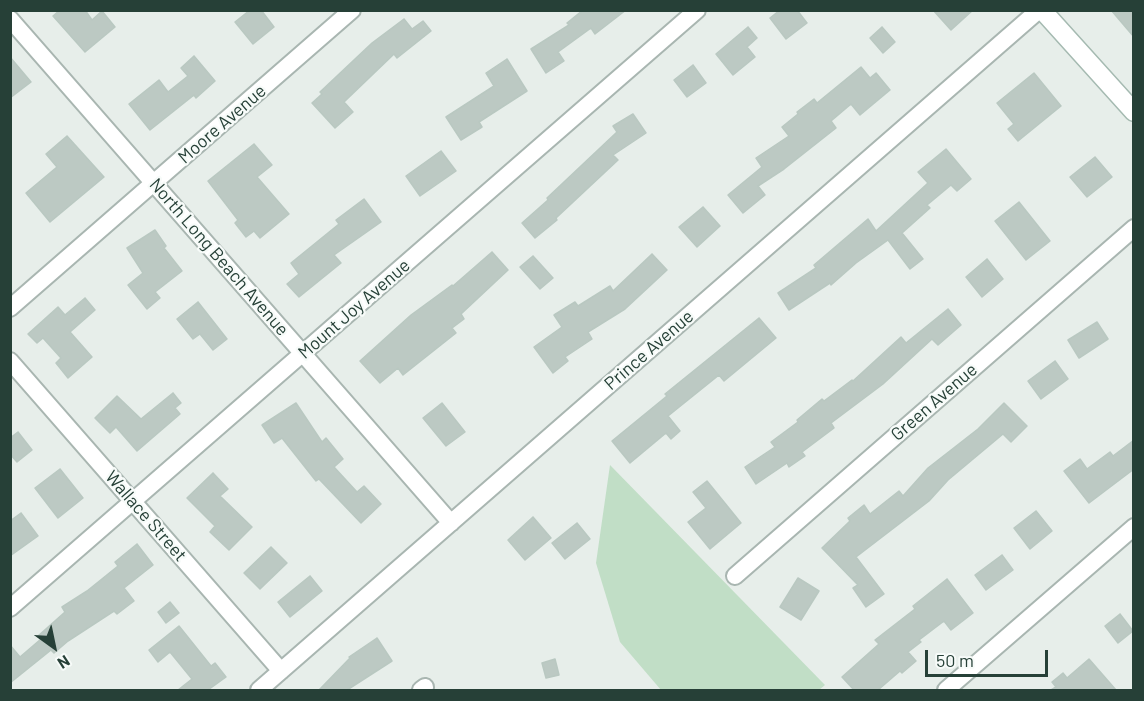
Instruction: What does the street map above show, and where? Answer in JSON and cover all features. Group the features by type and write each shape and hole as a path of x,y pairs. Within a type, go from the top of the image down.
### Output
{"street":[{"name":"Moore Avenue","path":"10,308 352,10"},
{"name":"Mount Joy Avenue","path":"10,608 697,10"},
{"path":"1040,10 1134,112"},
{"name":"Prince Avenue","path":"259,690 1040,10"},
{"name":"North Long Beach Avenue","path":"10,19 451,523"},
{"name":"Green Avenue","path":"735,576 1134,228"},
{"name":"Wallace Street","path":"10,361 281,671"},
{"path":"946,690 1134,526"}],"green space":[{"path":"610,465 825,685 819,690 661,690 620,642 596,563"}],"building":[{"path":"60,10 85,10 92,20 102,11 115,27 85,52 53,16"},
{"path":"250,10 261,10 274,27 253,44 235,22"},
{"path":"583,10 626,10 595,34 591,28 558,52 564,61 546,73 531,49 569,25 567,23"},
{"path":"780,10 797,10 807,23 786,39 770,18"},
{"path":"933,10 973,10 951,30"},
{"path":"1111,10 1134,10 1134,37"},
{"path":"404,19 412,29 423,21 431,31 397,58 394,54 344,102 353,112 335,128 312,103 322,94 320,92 372,43"},
{"path":"748,27 757,38 747,47 755,57 733,75 716,54"},
{"path":"882,27 895,42 883,53 870,38"},
{"path":"194,56 215,81 196,98 194,95 150,130 129,104 159,80 168,92 188,76 181,68"},
{"path":"10,57 31,82 10,98"},
{"path":"507,59 527,91 479,122 482,127 461,140 446,117 494,86 486,73"},
{"path":"693,65 706,83 687,97 674,80"},
{"path":"861,67 870,78 876,73 890,90 860,115 851,104 831,121 836,128 784,169 758,186 765,195 743,213 728,195 762,167 756,158 789,136 782,127 798,114 797,112 814,99 817,103"},
{"path":"1034,73 1061,106 1018,141 1008,129 1014,124 997,103"},
{"path":"633,114 646,133 613,155 618,160 556,218 557,220 535,238 522,223 617,132 613,126"},
{"path":"67,136 104,177 50,222 26,193 57,167 46,154"},
{"path":"254,144 272,165 257,177 289,214 260,238 254,231 246,237 235,223 238,220 208,181"},
{"path":"946,149 971,179 957,191 951,185 927,205 930,208 902,233 923,259 910,269 888,240 831,285 830,283 789,310 778,293 816,268 814,265 868,219 876,231 928,183 918,172"},
{"path":"441,151 456,171 420,196 406,176"},
{"path":"1095,157 1112,177 1087,197 1070,177"},
{"path":"364,199 381,222 334,255 341,263 299,297 287,284 299,274 291,263 339,224 336,220"},
{"path":"1019,202 1050,241 1026,260 995,221"},
{"path":"703,207 720,226 697,247 679,227"},
{"path":"155,230 166,246 164,248 182,271 155,292 160,298 147,309 128,285 143,273 127,248"},
{"path":"492,252 508,270 461,314 464,319 452,328 456,333 403,375 398,368 380,383 360,361 411,315 453,286"},
{"path":"652,254 667,270 625,309 588,332 592,339 565,357 568,361 553,373 534,347 562,327 554,315 575,302 578,306 610,286 613,291"},
{"path":"533,256 553,278 540,289 520,267"},
{"path":"987,259 1003,279 982,297 966,277"},
{"path":"85,298 95,310 70,332 92,357 68,378 56,363 61,358 43,338 37,343 28,334 58,307 65,315"},
{"path":"198,302 227,339 213,350 200,334 193,339 177,319"},
{"path":"948,309 961,325 938,345 932,339 883,384 831,423 834,428 802,452 805,456 789,467 787,463 756,484 745,467 775,447 771,442 798,422 797,420 822,399 824,401 853,381 901,337 906,343"},
{"path":"759,318 776,338 724,381 719,375 668,416 680,431 671,439 666,433 630,463 612,441 667,396 665,394"},
{"path":"1097,322 1108,339 1079,358 1068,340"},
{"path":"1055,361 1068,379 1041,399 1028,381"},
{"path":"173,393 181,403 175,408 180,414 137,451 116,427 110,433 95,418 117,396 141,419"},
{"path":"296,403 322,442 326,438 343,459 334,467 357,492 364,486 381,504 361,523 319,479 316,481 282,438 274,443 262,425"},
{"path":"442,403 465,432 446,446 423,418"},
{"path":"1004,403 1027,426 1011,442 1003,434 948,480 929,501 856,557 884,594 866,607 853,588 858,585 822,548 850,521 848,518 864,505 870,514 899,491 903,496 928,468 978,429"},
{"path":"18,432 32,450 17,462 10,454 10,438"},
{"path":"1134,440 1134,469 1089,503 1064,471 1080,459 1087,469 1110,452 1113,456"},
{"path":"60,469 83,498 58,518 35,488"},
{"path":"213,473 228,489 220,496 252,527 229,550 210,532 215,526 187,498"},
{"path":"707,481 741,523 710,549 688,522 706,508 693,492"},
{"path":"1036,511 1052,531 1030,549 1014,528"},
{"path":"21,513 38,536 10,556 10,521"},
{"path":"533,517 551,538 525,560 508,540"},
{"path":"577,523 590,539 565,559 552,543"},
{"path":"137,544 153,565 124,588 134,601 117,614 114,611 68,641 54,653 51,650 10,683 10,645 20,657 41,639 38,636 65,612 62,607 87,591 118,566 115,562"},
{"path":"271,547 287,563 260,589 244,573"},
{"path":"1002,555 1013,570 986,590 975,575"},
{"path":"310,576 322,591 290,617 278,602"},
{"path":"798,578 819,591 801,620 780,607"},
{"path":"947,579 973,613 951,630 944,621 919,640 921,642 908,652 916,661 878,690 854,690 842,677 879,644 875,640 915,609 913,606"},
{"path":"170,602 179,613 166,623 158,612"},
{"path":"1120,614 1133,631 1118,643 1105,626"},
{"path":"179,626 211,666 215,663 226,677 208,690 178,690 192,679 170,652 158,662 149,650"},
{"path":"377,638 392,661 347,690 319,690 349,657"},
{"path":"555,659 559,675 546,678 542,663"},
{"path":"1089,659 1116,690 1051,690 1056,687 1052,682 1063,673 1067,678"}]}
